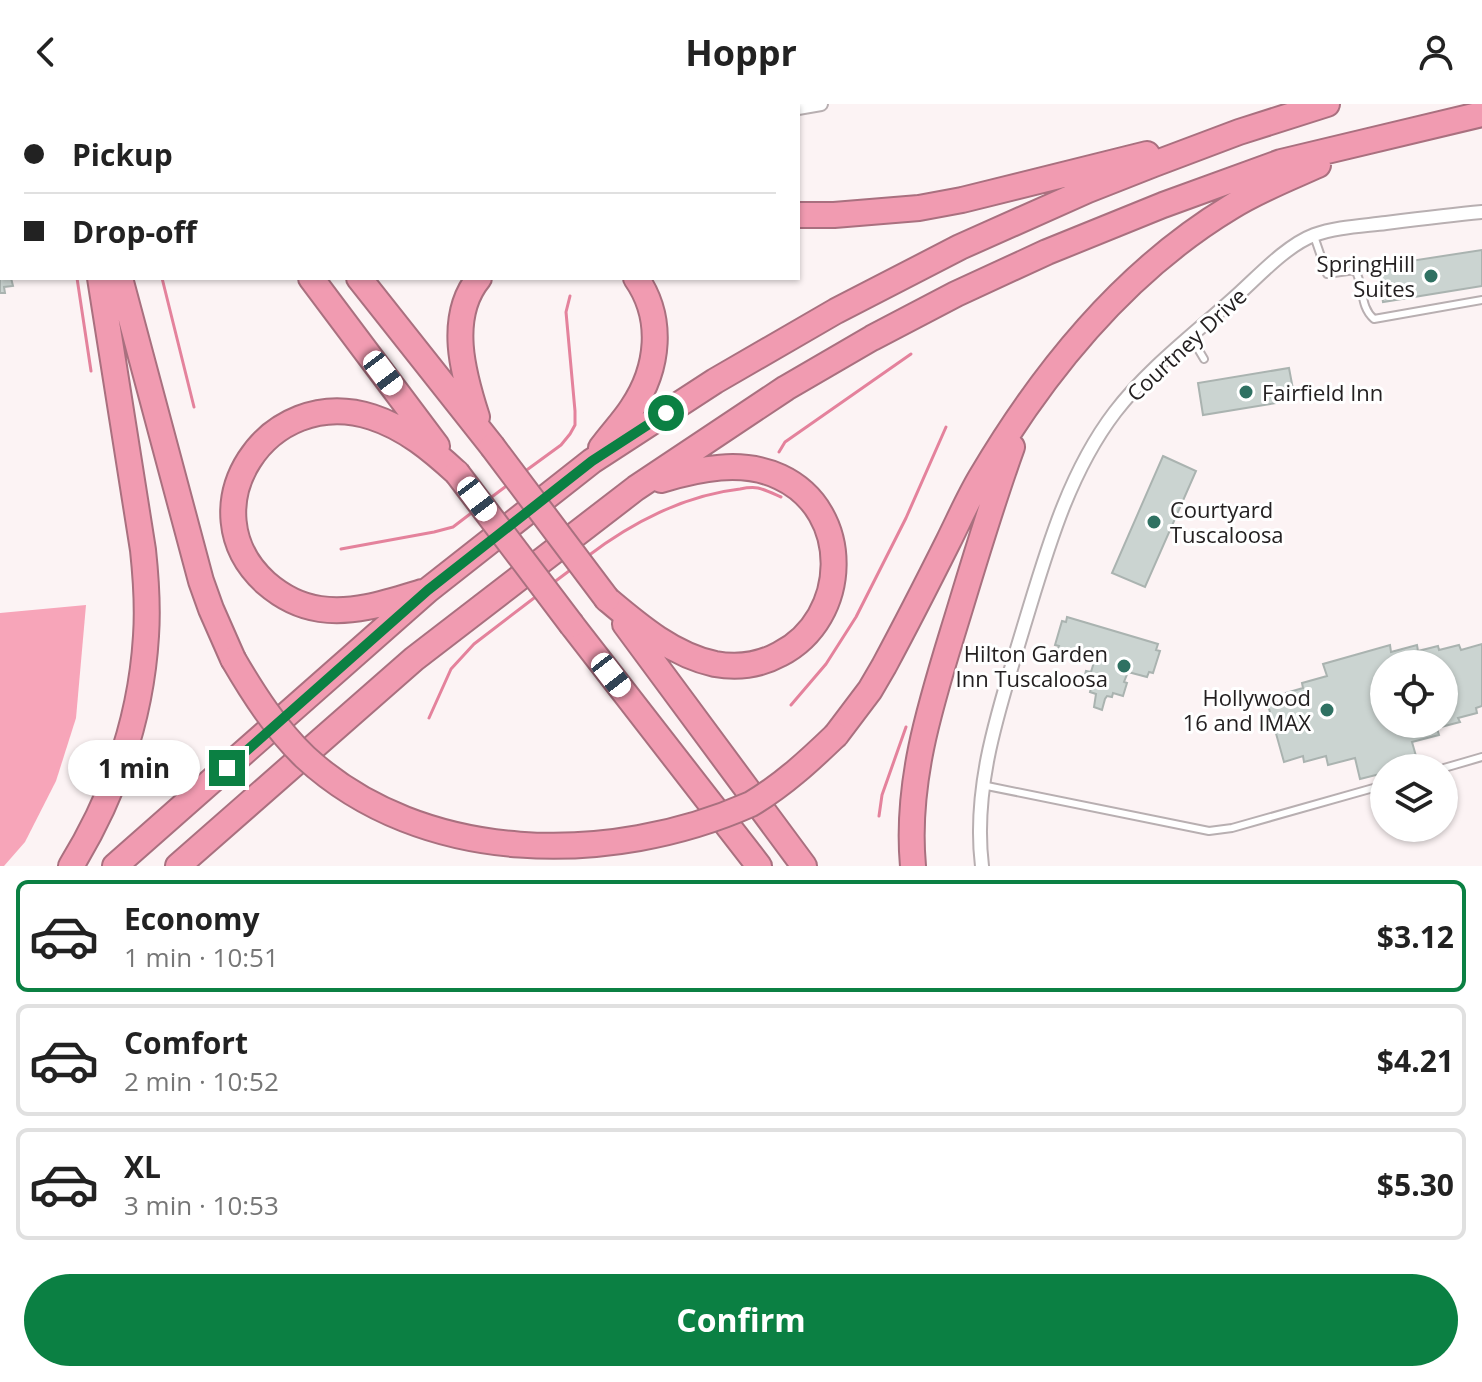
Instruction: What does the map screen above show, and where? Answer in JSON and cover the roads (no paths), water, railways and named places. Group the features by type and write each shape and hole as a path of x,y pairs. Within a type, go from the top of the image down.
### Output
{"highway":[{"path":"115,866 428,590 592,461 715,381 836,311 960,247 1088,190 1239,132 1327,104"},
{"path":"178,866 414,659 636,488 786,388 872,338 956,294 1105,227 1281,162 1482,114"},
{"path":"800,215 919,208 1239,132"},
{"path":"121,280 211,609 233,659 265,710 290,742 348,793 427,836 503,855 586,857 668,842 747,807 795,774 836,735 870,690 980,478 1027,406 1069,350 1098,318 1161,258 1231,207 1269,187 1402,132"},
{"path":"71,866 90,835 123,760 143,675 147,633 143,550 100,280"},
{"path":"312,280 572,625 759,866"},
{"path":"361,280 487,438 804,866"},
{"path":"478,280 464,307 461,335 466,382 487,438"},
{"path":"592,461 632,408 650,373 656,341 654,323 650,305 637,280"},
{"path":"913,866 912,820 922,736 995,495 1027,406"},
{"path":"428,590 350,610 307,607 282,595 260,577 239,542 234,513 237,486 248,460 265,439 301,417 327,411 371,416 395,426 428,446 457,473"},
{"path":"607,599 664,643 702,660 730,666 758,663 797,644 816,623 834,577 830,539 824,521 806,496 780,477 761,471 703,469 636,488"}],"street":[{"path":"800,108 821,104"},
{"name":"Courtney Drive","path":"982,866 982,785 1007,685 1048,550 1072,485 1091,447 1115,412 1142,380 1301,242 1314,235 1355,226 1482,212"}],"lane":[{"path":"0,169 0,179"},
{"path":"1314,235 1327,274 1355,270 1366,312 1374,319 1482,300"},
{"path":"1191,337 1204,359"},
{"path":"1458,764 1482,757"},
{"path":"982,785 1209,831 1232,828 1370,789"}],"waterway":[{"path":"77,280 91,371"},
{"path":"162,280 194,407"},
{"path":"524,472 561,445 575,425 566,312 570,296"},
{"path":"779,452 785,442 911,354"},
{"path":"791,705 826,664 856,617 906,518 946,427"},
{"path":"489,499 509,484"},
{"path":"588,556 640,522 699,497 753,488 781,497"},
{"path":"341,549 453,527 474,511"},
{"path":"553,583 573,568"},
{"path":"429,718 451,669 474,644 538,595"},
{"path":"879,816 882,795 906,727"}],"place":[{"name":"SpringHill Suites","path":"1431,276"},
{"name":"Fairfield Inn","path":"1246,392"},
{"name":"Courtyard Tuscaloosa","path":"1154,522"},
{"name":"Hilton Garden Inn Tuscaloosa","path":"1124,666"},
{"name":"Hollywood 16 and IMAX","path":"1327,710"}]}
